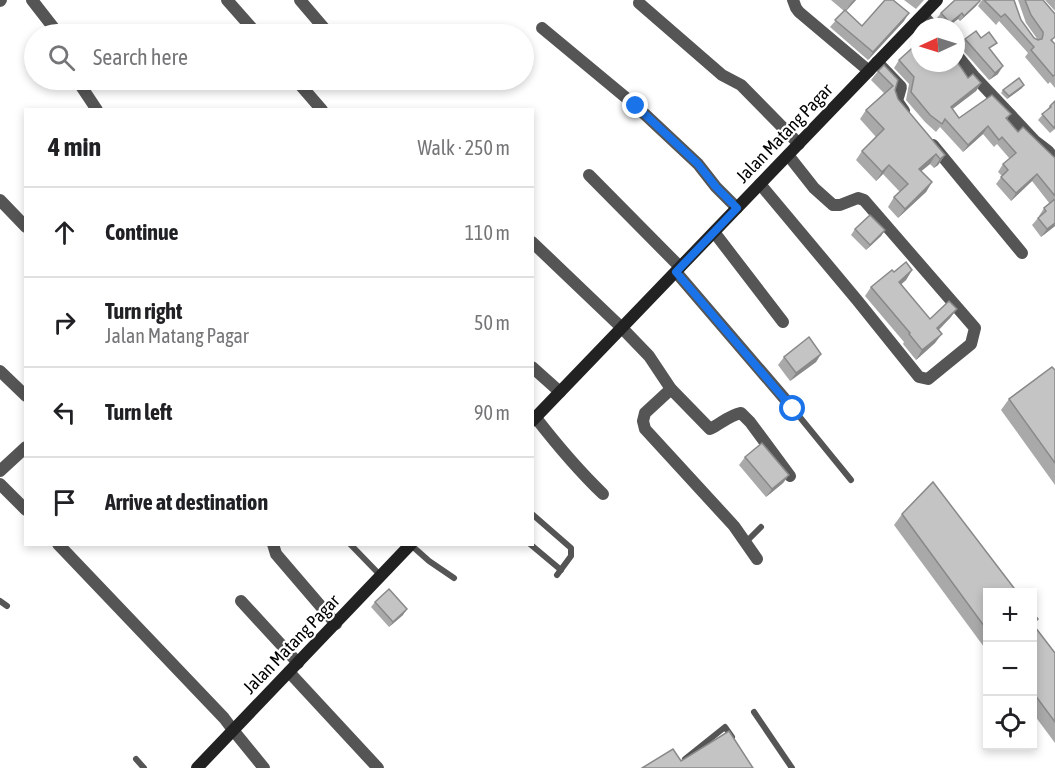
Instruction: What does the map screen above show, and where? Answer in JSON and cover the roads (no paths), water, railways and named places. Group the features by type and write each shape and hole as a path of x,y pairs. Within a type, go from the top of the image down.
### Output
{"main road":[{"name":"Jalan Matang Pagar","path":"534,419 873,67 916,17 937,0"},
{"name":"Jalan Matang Pagar","path":"197,768 410,546"}],"street":[{"path":"32,0 51,24"},
{"path":"227,0 248,24"},
{"path":"300,0 320,24"},
{"path":"793,0 800,12 901,87 897,102 913,121"},
{"path":"639,3 722,75 741,85 799,144"},
{"path":"542,28 636,106 698,164 737,208"},
{"path":"965,65 1035,141 1055,159"},
{"path":"84,90 96,108"},
{"path":"305,90 320,108"},
{"path":"927,139 1022,254"},
{"path":"760,184 919,376 928,379 971,344 975,328 864,200 858,198 833,206 814,188 788,155"},
{"path":"589,175 678,269 790,405"},
{"path":"0,200 24,224"},
{"path":"714,232 783,322"},
{"path":"534,244 649,356 671,389 710,429 735,414 741,413 790,476"},
{"path":"534,369 560,392"},
{"path":"0,371 24,394"},
{"path":"671,389 645,413 645,429 734,526 757,559"},
{"path":"534,419 565,456 603,494"},
{"path":"0,471 24,449"},
{"path":"0,484 24,508"},
{"path":"60,546 224,718 264,768"},
{"path":"274,546 276,554 336,624"},
{"path":"241,601 378,768"}],"lane":[{"path":"790,405 851,480"},
{"path":"532,546 559,572 571,556 571,548 534,516"},
{"path":"745,542 761,526"},
{"path":"352,546 381,576"},
{"path":"412,546 454,578"},
{"path":"0,601 7,606"},
{"path":"754,712 792,768"},
{"path":"686,759 725,727 736,743"},
{"path":"136,759 144,768"}]}
